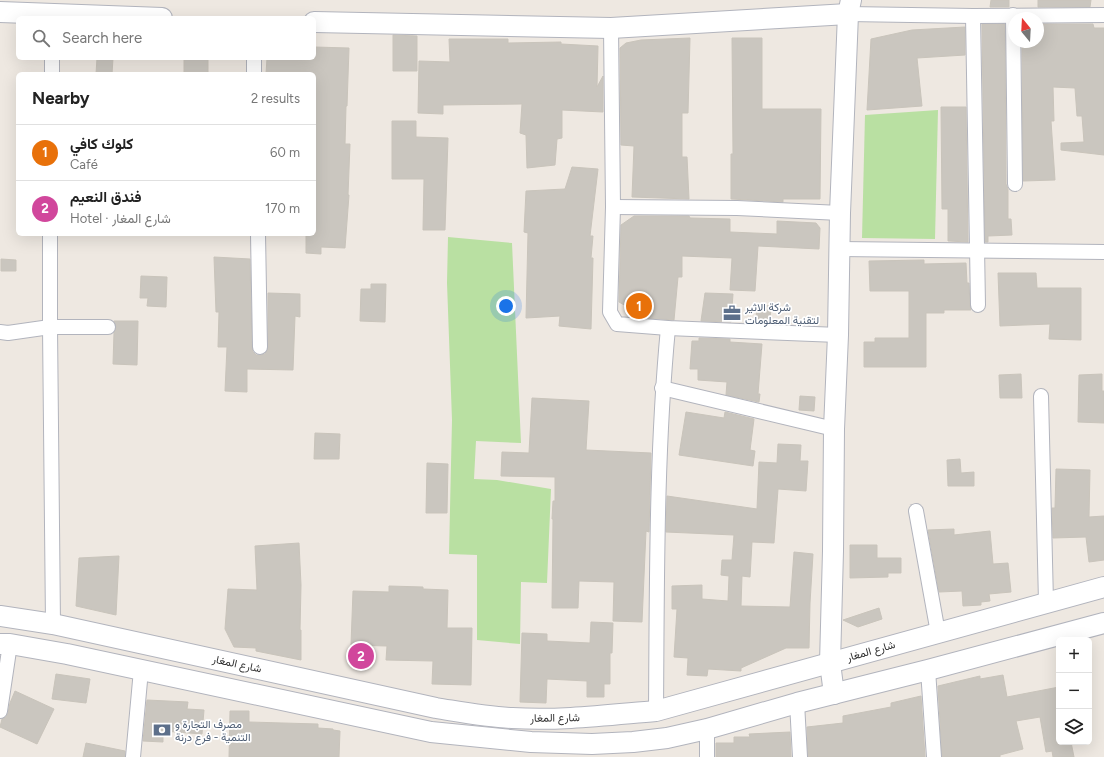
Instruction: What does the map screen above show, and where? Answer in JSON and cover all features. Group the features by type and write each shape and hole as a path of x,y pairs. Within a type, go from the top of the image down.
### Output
{"main road":[{"path":"316,22 611,28 849,7 840,213 838,335 834,429 830,663 834,694"},
{"path":"0,12 52,16"},
{"name":"شارع المغار","path":"0,616 53,624 436,708 470,714 512,718 579,718 656,711 1104,587"},
{"path":"5,644 67,654 431,732 531,742 591,750 633,742 667,738 707,729 797,703 1104,623"},
{"path":"431,732 436,708"}],"street":[{"path":"849,7 974,16 1008,15"},
{"path":"1044,15 1104,15"},
{"path":"974,16 978,305"},
{"path":"611,28 613,207 610,312 613,319 617,324 668,328 838,335"},
{"path":"1013,48 1015,184"},
{"path":"52,60 52,72"},
{"path":"254,60 254,72"},
{"path":"613,207 737,208 840,213"},
{"path":"50,236 53,624"},
{"path":"258,236 260,347"},
{"path":"839,249 1104,252"},
{"path":"0,332 8,333 50,327 108,327"},
{"path":"656,711 657,545 662,388 668,328"},
{"path":"662,388 834,429"},
{"path":"1041,396 1046,602"},
{"path":"916,511 938,633"},
{"path":"0,711 5,644"},
{"path":"133,757 141,670"},
{"path":"928,670 934,757"},
{"path":"797,703 800,757"},
{"path":"706,757 707,729"}],"green space":[{"path":"938,110 935,239 862,238 865,115"},
{"path":"448,237 512,243 521,443 476,441 474,479 497,480 551,489 547,583 521,582 520,644 477,640 477,555 449,554 452,420 447,283"}],"building":[{"path":"991,0 1009,0 1009,7 990,7"},
{"path":"1038,0 1091,0 1090,7 1038,7"},
{"path":"982,24 1005,24 1006,184 1008,189 1008,219 1011,219 1012,235 988,236 988,242 985,242"},
{"path":"1044,24 1093,24 1094,28 1104,28 1104,155 1061,150 1061,143 1084,142 1082,116 1077,116 1075,88 1053,87 1054,121 1051,121 1055,180 1023,181 1022,48 1044,48"},
{"path":"965,27 965,55 917,58 922,106 867,110 871,39 912,30"},
{"path":"393,35 417,36 417,71 393,71"},
{"path":"690,38 688,113 682,113 682,157 687,157 689,199 632,197 634,146 621,145 620,48 626,43 641,40"},
{"path":"732,38 762,38 762,109 821,109 820,199 783,199 783,202 731,199 731,154 733,154"},
{"path":"449,39 508,39 508,43 561,42 561,44 598,46 597,87 603,76 603,112 562,110 562,138 557,139 555,165 527,168 526,135 520,133 522,104 443,105 443,114 418,113 419,61 450,62"},
{"path":"316,47 349,48 345,144 350,144 349,195 345,248 321,247 321,254 306,253 306,236 316,236 316,72 266,72 267,60 316,60"},
{"path":"97,60 113,60 112,72 96,72"},
{"path":"184,60 208,60 208,72 184,72"},
{"path":"941,107 966,107 968,242 948,241 948,209 942,209"},
{"path":"392,121 416,121 416,137 448,138 445,230 423,230 424,179 392,179"},
{"path":"572,167 598,169 590,236 593,236 591,258 593,258 591,329 559,326 560,316 526,318 528,233 524,232 526,191 565,189"},
{"path":"634,216 689,216 690,218 730,219 730,232 777,234 777,221 816,223 820,228 819,249 758,246 755,291 730,290 732,258 682,256 682,277 678,277 674,320 633,317 633,310 619,302 621,225"},
{"path":"214,257 250,259 252,347 253,352 256,355 265,354 268,347 268,293 300,294 300,317 295,316 293,370 247,369 247,392 225,391 227,347 218,347 219,312 216,312"},
{"path":"1,259 16,260 16,271 1,271"},
{"path":"924,260 924,264 966,263 971,310 944,310 944,313 926,313 926,367 864,367 864,342 875,342 875,338 909,338 909,291 870,291 869,261"},
{"path":"998,273 1036,273 1037,288 1081,288 1081,340 1049,339 1050,324 1000,326"},
{"path":"141,276 167,277 166,307 147,306 148,298 140,298"},
{"path":"371,284 386,284 385,322 360,321 361,289 371,289"},
{"path":"705,293 733,294 731,322 701,321"},
{"path":"757,305 771,306 770,320 756,319"},
{"path":"114,321 138,321 137,365 113,364 114,333 116,327"},
{"path":"699,338 730,339 730,342 762,344 758,394 760,394 759,402 726,395 727,382 698,380 698,369 690,369 692,341 699,341"},
{"path":"1021,374 1022,398 1000,398 999,375"},
{"path":"1102,374 1102,391 1104,391 1104,423 1078,422 1079,375"},
{"path":"800,396 815,397 814,411 799,410"},
{"path":"532,398 589,401 586,450 651,453 649,532 646,531 642,622 613,621 614,582 579,581 578,608 552,608 552,519 553,501 555,501 555,477 501,476 502,452 529,453"},
{"path":"686,412 724,418 725,412 754,419 750,450 755,451 753,466 679,455"},
{"path":"315,433 340,434 339,459 314,459"},
{"path":"778,444 801,445 800,461 808,461 806,491 778,489 774,543 752,542 750,577 742,576 741,606 790,607 794,552 813,554 809,648 786,648 741,668 741,671 708,669 707,676 687,675 688,658 674,657 677,609 672,609 672,586 702,585 702,599 728,601 729,576 721,575 722,560 732,560 734,535 666,532 667,496 757,509 759,462 777,463"},
{"path":"960,459 961,473 974,472 974,486 948,486 947,460"},
{"path":"427,463 448,464 447,513 426,513"},
{"path":"1056,469 1090,470 1089,517 1104,516 1104,560 1089,562 1086,537 1053,538 1052,508 1055,508"},
{"path":"954,529 954,535 990,531 993,564 1008,563 1011,592 989,594 990,601 981,602 981,605 963,606 962,591 939,592 928,530"},
{"path":"299,543 301,585 301,660 256,651 256,648 234,647 225,629 228,589 257,590 255,546"},
{"path":"850,545 877,545 877,558 901,558 901,573 888,573 888,577 850,578"},
{"path":"119,556 116,615 76,606 79,558"},
{"path":"389,586 423,587 423,589 448,590 447,628 472,628 471,685 432,684 433,661 386,660 387,646 351,645 353,591 389,592"},
{"path":"879,608 882,619 858,627 843,620"},
{"path":"591,622 613,623 612,653 610,653 610,684 604,684 604,697 587,697 587,681 547,679 546,703 520,702 522,633 547,634 547,641 590,643"},
{"path":"56,674 90,679 86,703 52,699"},
{"path":"1003,675 1007,697 1056,688 1056,745 1072,745 1074,757 1053,757 1052,751 1046,752 1040,717 1016,721 1023,749 1000,755 1000,757 942,757 938,686 980,676 980,679"},
{"path":"15,691 54,709 37,744 0,727 2,719 6,717 8,713"},
{"path":"921,696 925,757 808,757 807,727 843,723 843,716 891,707 891,703"},
{"path":"147,700 188,702 187,709 204,710 202,734 163,731 163,742 143,741"},
{"path":"230,711 249,711 249,722 318,724 318,728 340,731 339,757 229,757"},
{"path":"790,732 791,757 716,757 716,743 734,743 734,737 750,737 749,734"},
{"path":"86,743 125,751 125,757 83,757"}],"place":[{"name":"كلوك كافي","path":"639,306"},
{"name":"شركة الاثير لتقنية المعلومات","path":"732,313"},
{"name":"فندق النعيم","path":"361,656"},
{"name":"مصرف التجارة و التنمية - فرع درنة","path":"162,730"}]}
